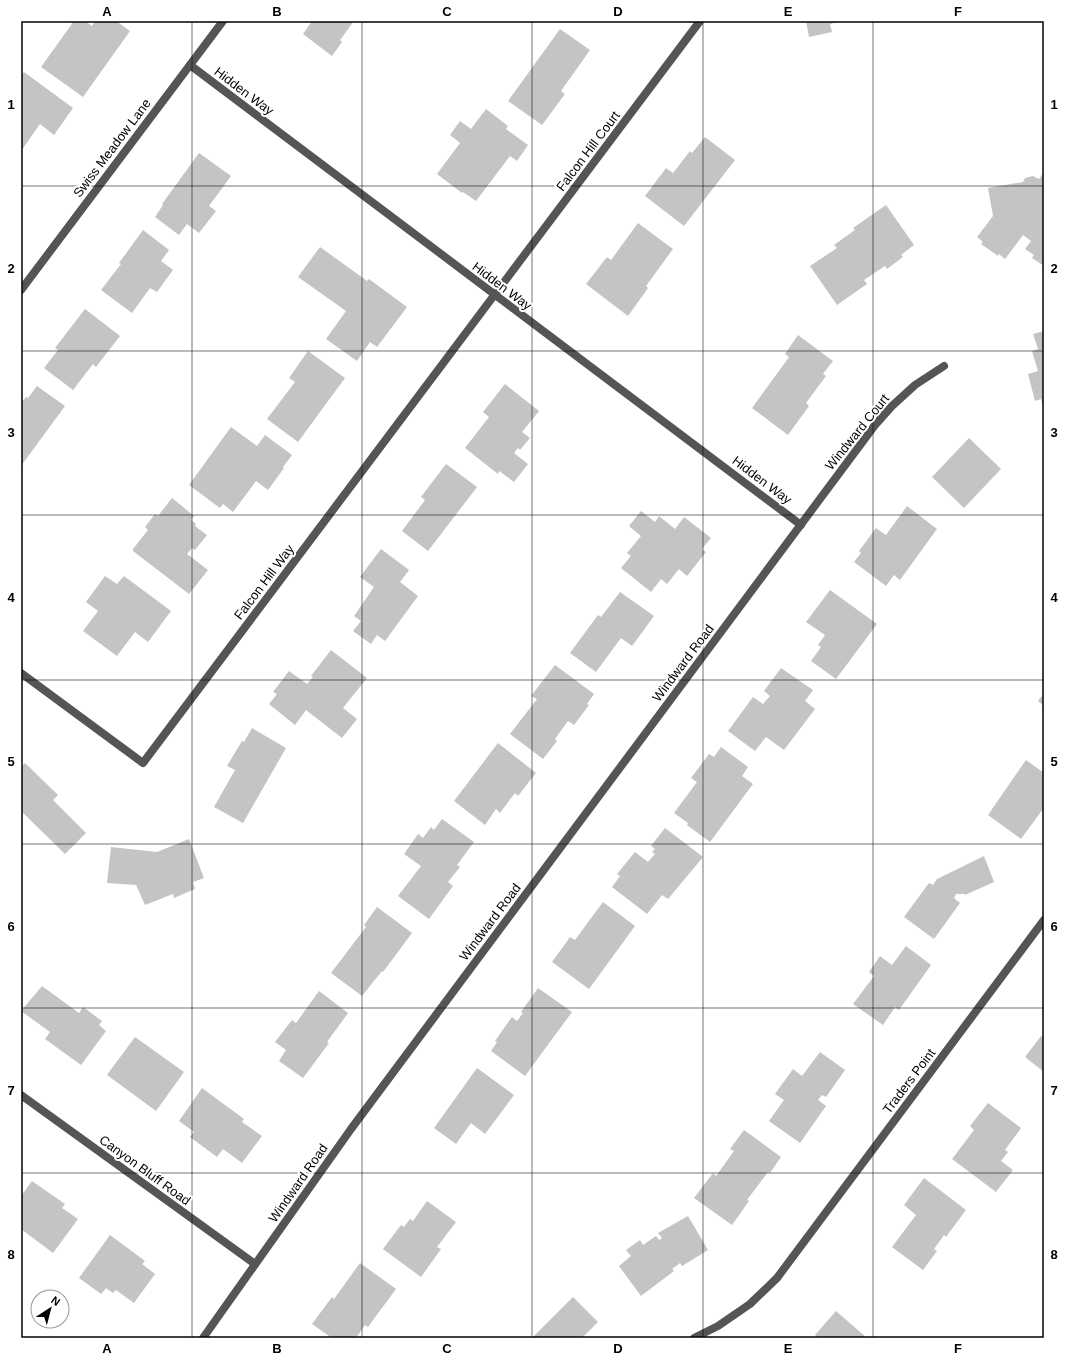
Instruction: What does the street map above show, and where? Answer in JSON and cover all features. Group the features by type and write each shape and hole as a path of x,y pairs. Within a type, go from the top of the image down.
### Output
{"street":[{"name":"Swiss Meadow Lane","path":"21,290 223,21"},
{"name":"Falcon Hill Court","path":"495,295 700,21"},
{"name":"Hidden Way","path":"190,65 801,525"},
{"name":"Falcon Hill Way","path":"21,673 143,762 495,295"},
{"name":"Windward Court","path":"801,525 875,425 892,406 915,385 944,366"},
{"name":"Windward Road","path":"203,1338 351,1129 801,525"},
{"name":"Traders Point","path":"694,1338 718,1326 750,1304 776,1278 1044,920"},
{"name":"Canyon Bluff Road","path":"21,1095 255,1264"}],"building":[{"path":"74,21 85,21 92,26 95,21 116,21 130,31 83,97 41,67"},
{"path":"312,21 354,21 340,40 342,42 332,56 303,34"},
{"path":"806,21 839,22 830,24 832,32 809,37"},
{"path":"560,29 590,50 561,91 565,94 542,125 508,101"},
{"path":"24,72 73,108 54,135 40,124 21,151 21,76"},
{"path":"486,109 508,126 506,129 528,145 517,161 510,156 476,201 463,192 462,193 437,174 460,143 450,135 460,121 471,129"},
{"path":"705,137 735,160 684,226 645,196 666,168 673,173 690,151 692,153"},
{"path":"199,153 231,176 209,206 216,211 199,233 187,224 179,235 155,217 163,205 162,204"},
{"path":"1044,172 1044,266 1032,258 1034,255 1025,249 1031,241 1023,235 1005,259 999,254 998,256 981,244 983,242 977,237 993,216 988,188 1023,182 1025,178 1033,176 1039,179"},
{"path":"886,205 914,245 901,255 903,257 887,269 885,266 864,280 867,284 837,305 810,266 837,248 834,245 855,230 853,228"},
{"path":"638,223 673,249 646,286 648,288 628,316 586,284 607,257 611,260"},
{"path":"143,230 169,250 161,261 173,270 157,292 150,288 132,313 101,290 121,264 119,263"},
{"path":"320,247 367,281 369,279 407,307 377,347 370,342 357,361 326,339 346,311 298,277"},
{"path":"85,309 120,336 96,367 93,364 73,390 44,368 58,350 55,348"},
{"path":"1044,331 1044,410 1041,399 1035,401 1028,374 1038,371 1032,351 1038,349 1033,334"},
{"path":"798,335 833,361 823,374 826,376 806,403 809,406 788,435 752,408 789,357 785,354"},
{"path":"308,351 345,378 298,442 267,419 295,382 289,378"},
{"path":"505,384 539,411 522,432 530,438 520,450 518,448 514,453 528,464 514,482 499,471 498,474 465,448 489,417 483,412"},
{"path":"37,386 65,406 21,466 21,403 26,397 28,398"},
{"path":"231,427 257,446 265,435 292,455 268,490 256,481 233,512 223,504 220,508 189,485"},
{"path":"969,438 1001,469 964,508 932,477"},
{"path":"446,464 477,487 428,551 402,531 425,500 421,497"},
{"path":"172,498 194,516 191,520 196,524 195,526 207,535 195,550 192,548 187,554 208,570 189,594 133,551 148,530 145,527 155,514 158,516"},
{"path":"907,506 937,529 900,580 894,575 886,586 854,562 861,553 859,551 876,528 886,535"},
{"path":"641,511 655,522 659,516 675,529 684,517 711,538 702,549 706,552 687,576 679,569 667,584 661,579 651,592 621,568 631,556 627,553 641,536 629,526"},
{"path":"381,549 409,570 400,582 418,596 385,641 377,635 371,644 353,631 361,621 354,616 374,587 360,577"},
{"path":"105,576 117,584 124,576 171,611 148,642 135,632 117,656 83,631 98,611 86,602"},
{"path":"830,590 877,624 836,679 811,661 821,647 818,645 825,635 806,622"},
{"path":"620,592 654,616 632,646 621,638 596,672 570,653 598,615 601,617"},
{"path":"331,650 367,678 343,708 357,719 342,738 306,710 295,725 269,704 277,694 273,692 289,671 307,684 313,677 311,676"},
{"path":"555,665 594,694 587,704 589,705 574,725 568,721 555,739 557,741 543,759 510,734 537,699 531,696"},
{"path":"781,668 813,690 805,701 815,709 784,750 766,737 755,751 728,731 753,697 763,704 770,696 764,691"},
{"path":"1044,693 1044,706 1038,701"},
{"path":"252,728 286,748 243,823 214,807 235,770 227,766 242,741 244,742"},
{"path":"498,743 536,773 518,796 515,793 500,813 496,809 485,825 454,801"},
{"path":"721,747 748,767 742,776 753,784 710,842 674,813 697,782 691,778 709,754 714,757"},
{"path":"1026,760 1044,773 1044,810 1043,809 1021,839 988,815"},
{"path":"25,763 58,795 53,800 86,833 65,854 21,811 21,767"},
{"path":"442,819 474,842 457,865 460,867 448,882 453,886 429,919 398,896 421,866 404,854 418,834 423,838 431,827 434,830"},
{"path":"665,828 703,857 668,899 662,895 647,914 612,887 620,876 617,874 635,852 648,862 655,854 652,852 655,849 651,846"},
{"path":"189,839 204,878 193,882 195,889 174,898 173,894 145,905 136,885 107,883 111,847 157,852"},
{"path":"984,856 994,882 965,895 956,894 954,898 960,903 934,939 904,917 929,883 933,885 937,879"},
{"path":"603,902 635,926 589,989 552,962 570,937 575,940"},
{"path":"377,907 412,933 383,972 382,971 362,996 331,973 366,927 364,925"},
{"path":"906,946 931,965 899,1010 895,1007 883,1025 853,1004 874,976 869,972 880,956 892,965"},
{"path":"42,986 79,1013 83,1007 102,1021 99,1025 106,1031 81,1065 45,1039 50,1032 21,1011"},
{"path":"538,988 572,1012 525,1076 491,1051 497,1042 495,1041 512,1017 517,1021 523,1013 521,1012"},
{"path":"319,991 348,1013 327,1042 329,1043 303,1078 279,1061 286,1050 275,1042 292,1020 296,1023"},
{"path":"1041,1036 1044,1038 1044,1072 1025,1057"},
{"path":"135,1037 184,1072 156,1111 107,1075"},
{"path":"820,1052 845,1070 826,1097 822,1095 818,1100 826,1106 800,1143 769,1121 784,1100 775,1094 793,1069 802,1076"},
{"path":"477,1068 514,1095 485,1134 471,1123 456,1144 434,1128"},
{"path":"202,1088 244,1119 242,1122 262,1136 242,1163 223,1149 217,1157 190,1137 194,1132 179,1121"},
{"path":"988,1103 1021,1128 1005,1150 1008,1152 1001,1161 1013,1170 996,1192 952,1159 974,1130 970,1126"},
{"path":"744,1130 781,1157 770,1173 768,1172 747,1200 749,1201 732,1225 694,1198 713,1173 716,1176 734,1151 730,1149"},
{"path":"924,1178 966,1210 946,1237 944,1235 934,1249 937,1251 923,1270 892,1247 916,1215 904,1205"},
{"path":"32,1181 65,1204 62,1208 78,1219 53,1253 21,1229 21,1196"},
{"path":"427,1201 456,1222 437,1247 441,1249 421,1277 383,1249 401,1225 404,1227 410,1219 413,1221"},
{"path":"688,1216 708,1250 682,1266 680,1263 672,1269 674,1271 641,1296 619,1266 631,1256 626,1250 640,1240 643,1245 656,1236 659,1240 662,1238 658,1233"},
{"path":"110,1235 145,1261 142,1264 155,1274 134,1303 116,1290 113,1293 106,1288 101,1294 79,1278"},
{"path":"360,1263 396,1289 368,1327 365,1325 356,1338 332,1338 312,1324 332,1297 334,1299"},
{"path":"573,1297 598,1322 582,1338 532,1338"},
{"path":"836,1311 867,1338 819,1338 815,1335"}]}
